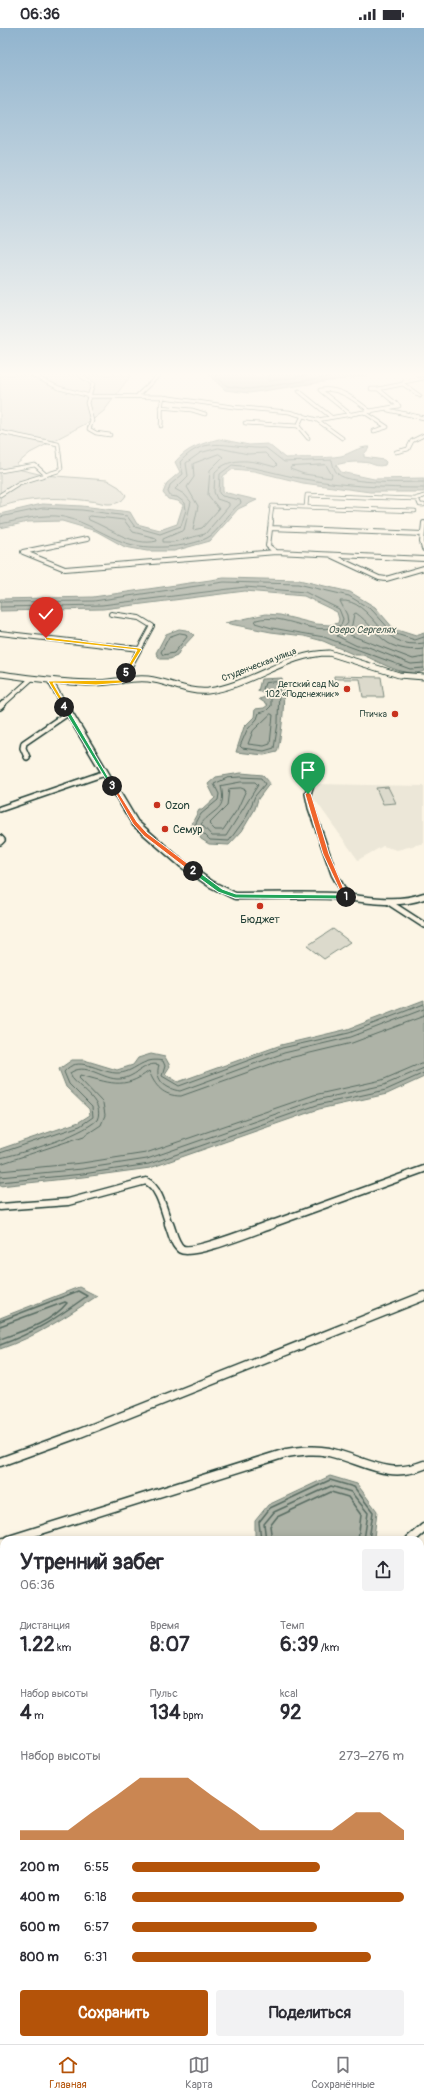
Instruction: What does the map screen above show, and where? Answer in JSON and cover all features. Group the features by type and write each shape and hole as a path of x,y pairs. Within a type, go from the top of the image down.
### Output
{"street":[{"path":"0,471 11,469"},
{"path":"39,469 45,474"},
{"path":"0,495 11,486 60,469"},
{"path":"306,507 307,495 417,498 424,496"},
{"path":"417,498 420,505 424,505"},
{"path":"276,552 268,546 272,506 415,511"},
{"path":"423,523 422,534 424,549"},
{"path":"270,528 422,534"},
{"path":"87,539 23,552 65,569 276,552 424,558"},
{"path":"330,555 379,578 386,579 424,568"},
{"path":"111,614 141,619 152,626 122,681"},
{"path":"0,633 139,649"},
{"name":"Студенческая улица","path":"0,674 50,681 96,683 148,680 192,690 216,690 290,662 320,653 330,653 398,675 410,678 424,677"},
{"path":"0,707 31,678"},
{"path":"50,681 135,823 146,835 220,891 235,896 347,897 372,902 390,903 424,896"},
{"path":"27,757 23,748 24,743 68,713"},
{"path":"0,809 105,773"},
{"path":"312,781 308,794 311,808 334,874 347,897"},
{"path":"0,838 2,840 0,842"},
{"path":"390,903 424,925"},
{"path":"0,1207 68,1202 146,1181 152,1184 156,1191 176,1242 181,1250 188,1251 214,1245 424,1169"},
{"path":"0,1462 80,1433 424,1296"},
{"path":"22,1536 286,1453 316,1450 341,1456 379,1469 400,1472 424,1465"},
{"path":"415,1536 424,1528"}],"shaded area":[{"path":"0,469 18,469 43,475 107,480 119,487 126,495 121,501 108,504 92,501 44,499 22,501 0,507"},
{"path":"334,676 381,677 384,697 363,697 360,679 334,679"},
{"path":"315,784 424,786 424,843 397,850 383,846 358,860 313,797"},
{"path":"388,787 396,803 383,804 376,788"},
{"path":"333,929 350,942 324,959 307,946"}],"water":[{"path":"179,469 233,469 223,476 223,492 257,500 238,509 210,541 174,551 147,551 125,547 96,531 62,521 28,522 0,528 0,514 42,504 82,506 130,512 137,524 160,530 177,524 183,505 178,501 168,499 163,493 167,483 180,472"},
{"path":"234,469 339,469 341,472 374,479 424,478 424,492 370,492 303,483 254,471"},
{"name":"Озеро Сергелях","path":"224,578 299,580 350,592 375,607 394,629 416,636 424,633 424,671 409,673 393,669 363,655 355,655 323,641 304,636 271,632 225,623 266,614 280,615 316,624 330,625 338,623 339,619 337,612 304,596 245,591 103,609 0,611 0,599 93,597"},
{"path":"179,629 186,630 194,635 180,650 177,656 170,659 160,659 156,653 166,634"},
{"path":"282,678 284,694 283,715 277,752 264,755 236,752 244,727 254,717 255,709 264,708 268,705 259,699 269,696 258,691 261,679"},
{"path":"241,773 263,775 270,783 258,799 255,809 242,831 229,845 209,844 201,839 191,825 199,810 202,810 215,798 208,784 216,777"},
{"path":"424,1000 424,1077 387,1094 319,1109 150,1168 0,1186 0,1149 79,1122 90,1115 89,1109 66,1087 59,1069 72,1060 84,1060 117,1070 133,1065 138,1058 151,1054 165,1057 170,1066 165,1074 178,1082 281,1045 348,1029"},
{"path":"79,1287 97,1296 62,1319 26,1339 0,1349 0,1318"},
{"path":"330,1476 357,1484 377,1511 374,1536 255,1536 255,1521 268,1505"}],"place":[{"name":"Детский сад № 102 «Подснежник»","path":"347,689"},
{"name":"Птичка","path":"395,714"},
{"name":"Ozon","path":"157,805"},
{"name":"Семур","path":"165,829"},
{"name":"Бюджет","path":"260,906"}],"route":[{"path":"46,638 139,649 122,681 96,683 50,681 135,823 146,835 220,891 235,896 347,897 334,874 326,854 308,794"}]}
